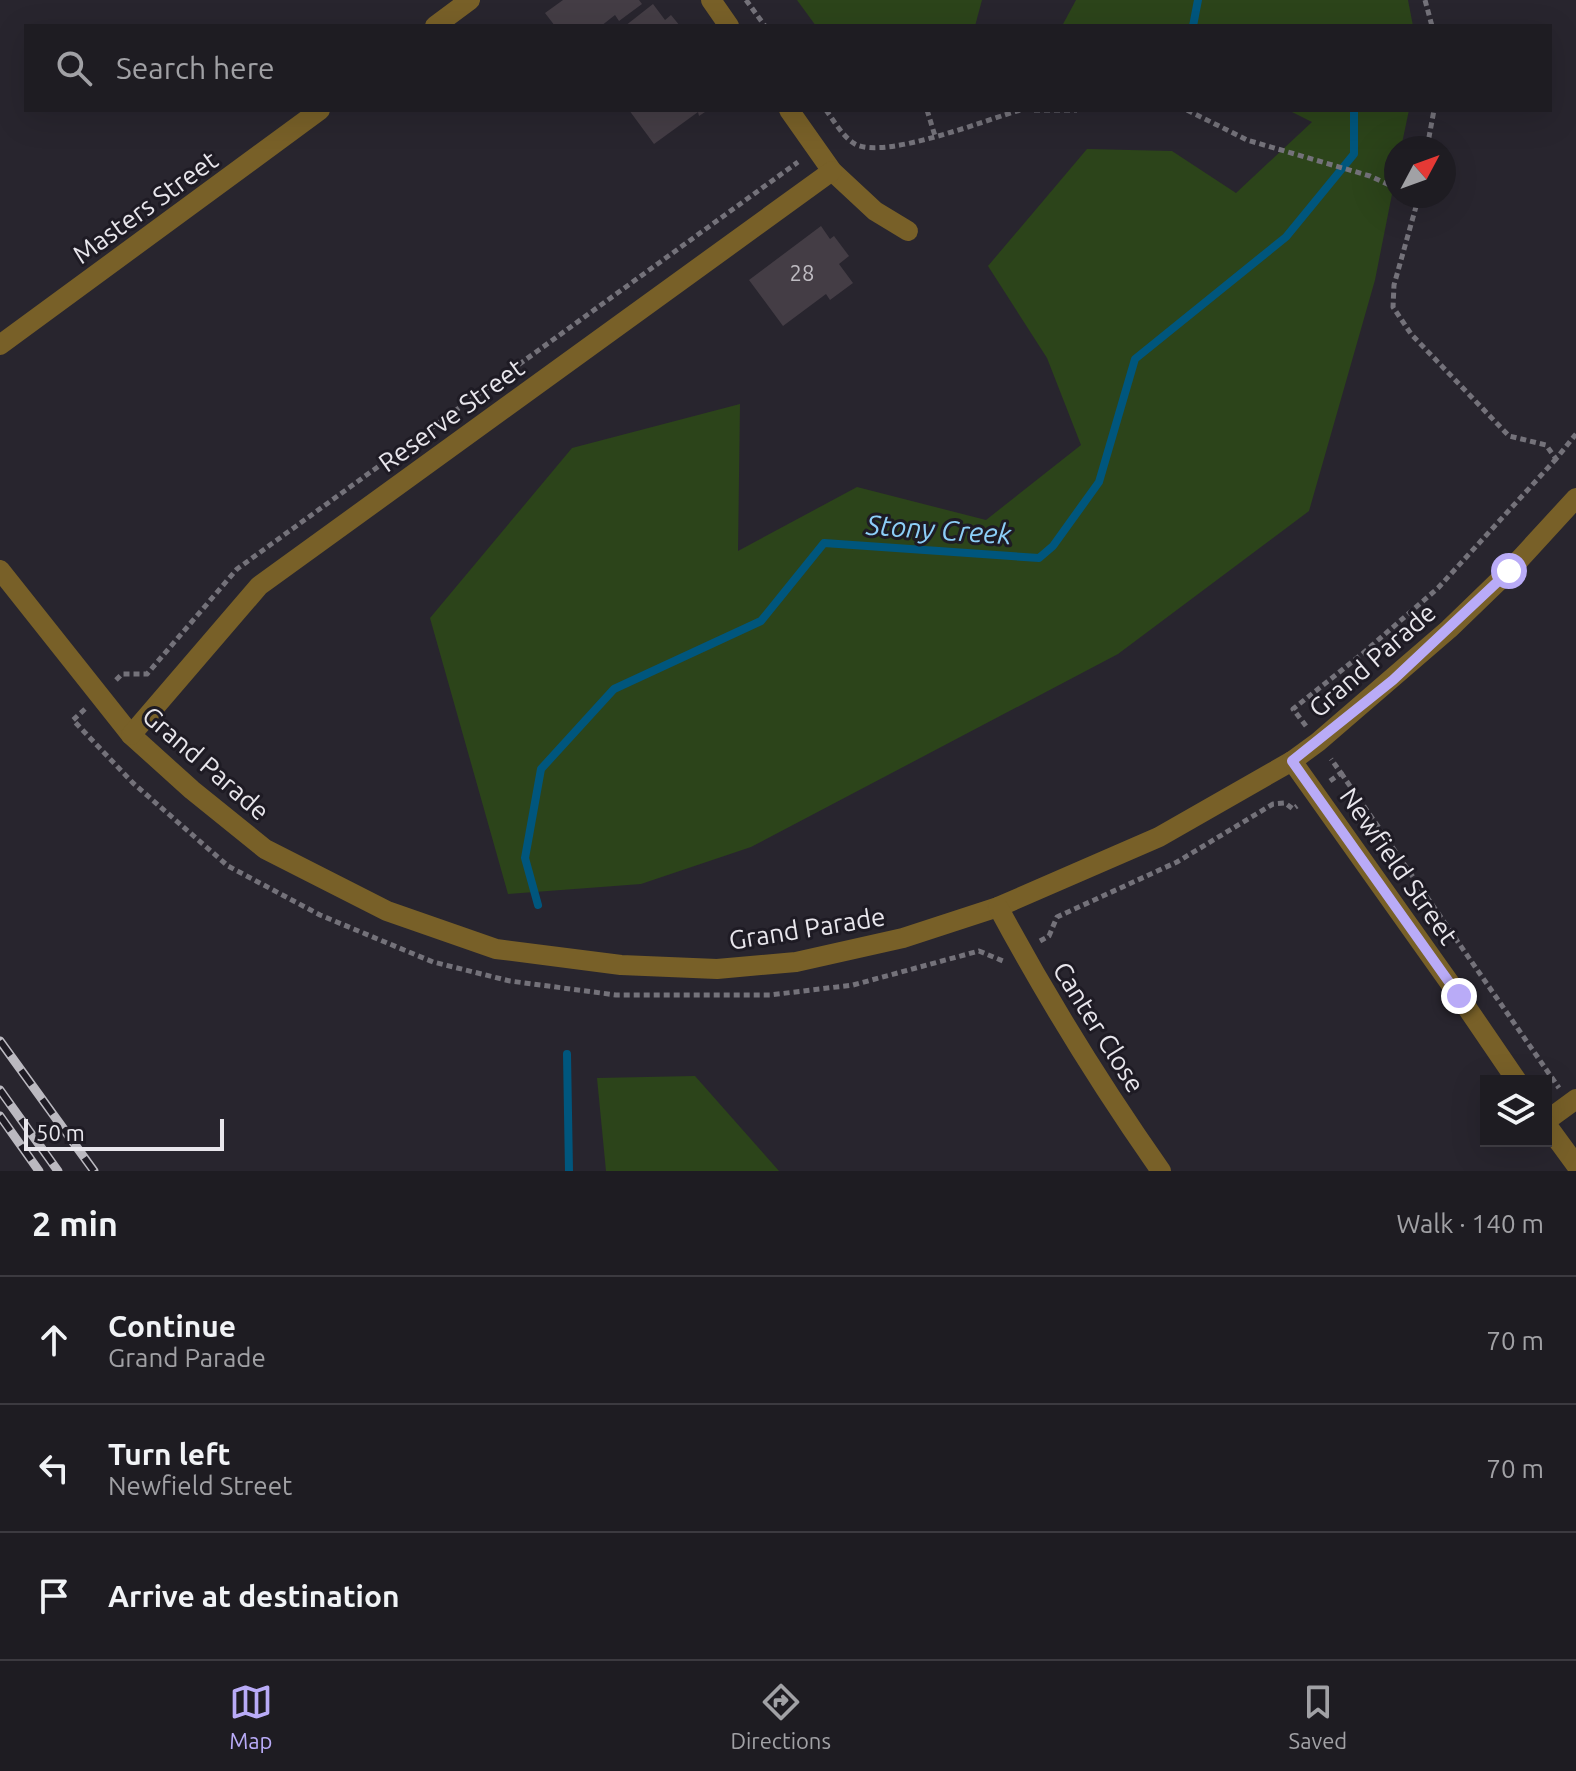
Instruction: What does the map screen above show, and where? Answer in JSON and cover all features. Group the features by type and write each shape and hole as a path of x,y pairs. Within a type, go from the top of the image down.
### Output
{"street":[{"path":"438,24 470,0"},
{"path":"711,0 728,24"},
{"name":"Masters Street","path":"0,345 317,112"},
{"path":"790,112 832,171 875,211 908,231"},
{"name":"Reserve Street","path":"131,735 259,586 832,171"},
{"name":"Grand Parade","path":"0,570 131,735 265,849 387,911 496,949 621,965 717,969 796,962 903,938 998,907 1159,837 1292,761 1393,680 1509,571 1576,498"},
{"name":"Newfield Street","path":"1292,761 1513,1075"},
{"name":"Canter Close","path":"998,907 1022,952 1120,1111 1161,1171"},
{"path":"1552,1117 1576,1099"},
{"path":"1552,1131 1576,1165"}],"path":[{"path":"746,0 764,24"},
{"path":"1425,0 1431,24"},
{"path":"827,112 842,132 856,144 877,148 935,136 1013,112"},
{"path":"928,112 935,136"},
{"path":"1191,112 1247,140 1384,182"},
{"path":"1429,136 1434,112"},
{"path":"1414,208 1394,285 1393,307 1411,334 1509,436 1546,445 1556,459"},
{"path":"1293,709 1438,588 1576,434"},
{"path":"1341,773 1549,1073"},
{"path":"1044,938 1049,936 1057,917 1177,862 1273,804 1285,803 1293,809"}],"green space":[{"path":"797,0 982,0 976,24 815,24"},
{"path":"1076,0 1408,0 1413,24 1063,24"},
{"path":"1292,112 1409,112 1404,136 1384,136 1384,208 1389,208 1375,280 1309,511 1118,654 751,847 641,884 508,894 430,618 572,448 740,404 738,551 857,487 986,520 1081,445 1047,358 988,266 1087,149 1172,151 1236,193 1312,122"},
{"path":"695,1076 779,1171 606,1171 597,1078"}],"building":[{"path":"563,0 639,0 642,4 619,21 615,15 604,24 553,24 545,13"},
{"path":"653,4 665,20 671,15 678,24 628,24"},
{"path":"630,112 698,112 654,144"},
{"path":"821,226 830,239 834,236 849,256 839,264 853,283 830,300 826,294 783,326 749,280"}],"waterway":[{"name":"Stony Creek","path":"1193,24 1198,0"},
{"name":"Stony Creek","path":"538,905 525,858 541,769 614,689 761,621 824,543 1039,558 1053,546 1099,482 1135,359 1286,237 1354,154 1354,112"},
{"name":"Stony Creek","path":"567,1054 569,1171"}],"railway":[{"path":"0,1041 94,1171"},
{"path":"0,1090 58,1171"},
{"path":"0,1116 39,1171"}],"route":[{"path":"1459,996 1292,761 1393,680 1509,571"}]}
